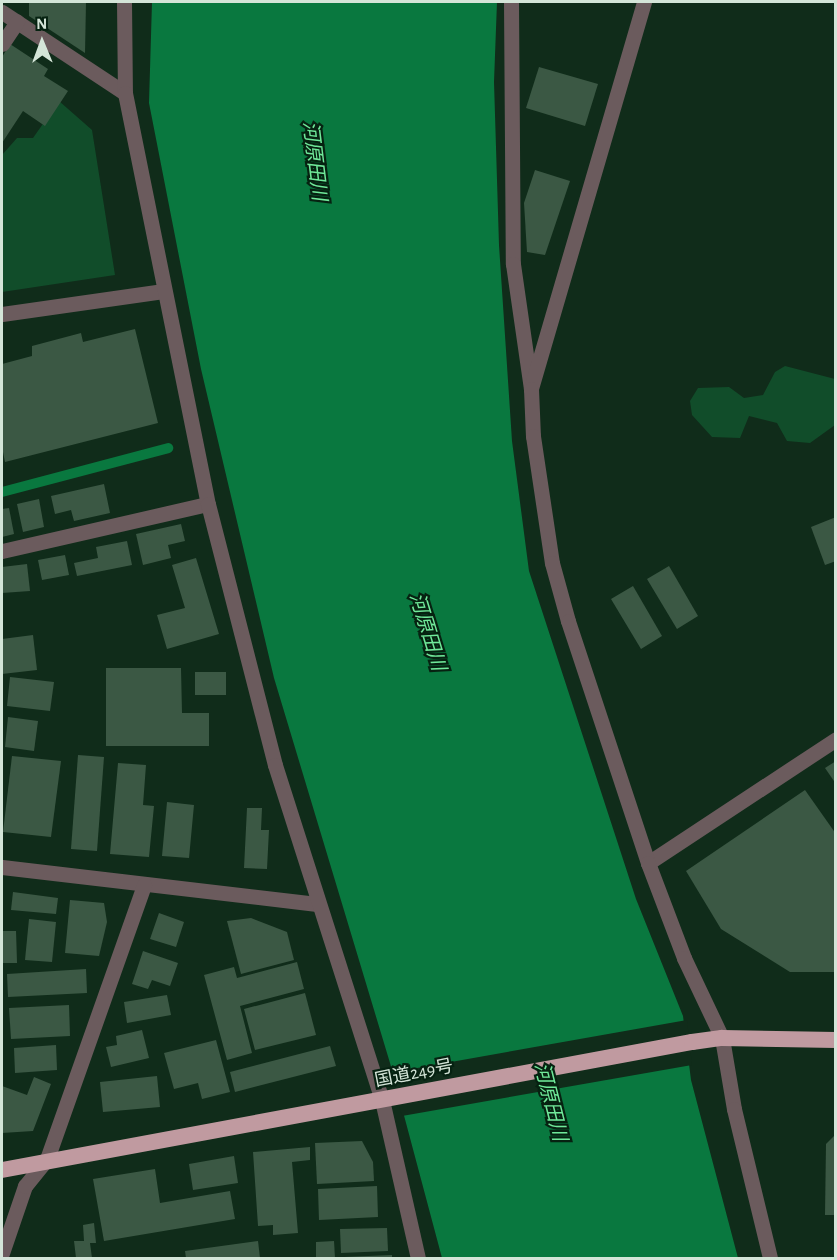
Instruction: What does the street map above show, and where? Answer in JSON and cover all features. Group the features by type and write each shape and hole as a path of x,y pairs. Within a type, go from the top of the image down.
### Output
{"highway":[{"name":"国道249号","path":"2,1170 47,1159 384,1100 692,1042 722,1038 836,1040"}],"street":[{"path":"124,2 125,93 163,291 208,504 275,765 317,904 384,1100 418,1258"},
{"path":"511,2 513,264 531,389 538,483 552,563 648,862 684,958 722,1038 734,1109 770,1258"},
{"path":"531,389 644,2"},
{"path":"2,12 125,93"},
{"path":"2,44 17,22"},
{"path":"2,314 163,291"},
{"path":"2,551 208,504"},
{"path":"648,862 836,739"},
{"path":"2,867 317,904"},
{"path":"2,1253 25,1186 47,1159 144,885"}],"shaded area":[{"path":"59,101 92,130 115,275 2,292 2,155 17,138 33,138"},
{"path":"785,366 835,379 835,425 810,443 787,441 777,423 749,416 740,438 712,437 692,415 690,401 698,388 729,387 744,398 763,395 775,372"}],"water":[{"name":"河原田川","path":"152,2 497,2 494,82 499,245 512,441 529,571 636,899 683,1016 691,1080 738,1258 442,1258 390,1063 274,678 201,369 149,103"}],"pier":[{"path":"687,1020 692,1065 402,1116 389,1073"}],"building":[{"path":"29,2 86,2 85,53 29,16"},
{"path":"10,44 48,69 44,76 68,91 45,126 23,111 2,143 2,57"},
{"path":"539,67 598,84 585,126 526,108"},
{"path":"535,170 570,181 545,255 527,252 524,203"},
{"path":"135,329 158,423 5,462 2,447 2,364 32,356 32,346 81,333 83,342"},
{"path":"104,484 110,513 74,521 71,510 55,514 51,496"},
{"path":"39,499 44,527 23,532 17,504"},
{"path":"9,508 14,534 2,537 2,509"},
{"path":"836,517 836,561 825,565 811,527"},
{"path":"181,524 185,541 168,545 171,558 143,565 136,534"},
{"path":"127,541 132,565 77,576 74,563 98,558 96,547"},
{"path":"65,555 69,575 42,580 38,560"},
{"path":"196,558 219,634 167,649 157,615 185,608 172,565"},
{"path":"27,564 30,591 2,593 2,567"},
{"path":"669,566 698,616 677,629 647,579"},
{"path":"633,586 662,636 641,649 611,599"},
{"path":"33,635 37,670 2,674 2,639"},
{"path":"106,668 181,668 182,713 209,713 209,746 106,746"},
{"path":"195,672 226,672 226,695 195,695"},
{"path":"10,677 54,682 50,711 7,706"},
{"path":"8,717 38,721 34,751 5,747"},
{"path":"78,755 104,757 97,851 71,849"},
{"path":"12,756 61,761 51,837 3,832"},
{"path":"836,761 836,784 825,768"},
{"path":"118,763 146,765 143,805 154,806 149,857 110,854"},
{"path":"805,790 836,834 836,972 790,972 721,929 686,871"},
{"path":"167,802 194,805 189,858 162,856"},
{"path":"247,808 262,808 261,830 269,830 267,869 244,868"},
{"path":"13,892 58,898 56,914 11,910"},
{"path":"70,900 104,903 107,922 99,956 65,953"},
{"path":"159,913 184,922 176,947 150,939"},
{"path":"251,918 287,932 294,960 241,974 227,921"},
{"path":"29,919 56,922 52,962 25,960"},
{"path":"2,931 16,931 17,963 2,963"},
{"path":"143,951 178,963 170,986 152,980 148,989 132,984"},
{"path":"297,962 304,989 240,1006 252,1053 227,1060 204,975 234,967 237,978"},
{"path":"86,969 87,993 8,997 7,974"},
{"path":"305,993 316,1035 255,1050 244,1009"},
{"path":"167,995 171,1015 127,1023 124,1002"},
{"path":"69,1005 70,1036 11,1039 9,1008"},
{"path":"142,1030 149,1058 111,1067 106,1047 117,1045 116,1036"},
{"path":"216,1040 230,1092 202,1099 198,1083 174,1089 164,1053"},
{"path":"56,1045 57,1070 15,1073 14,1048"},
{"path":"330,1046 336,1066 235,1092 230,1072"},
{"path":"157,1076 160,1107 103,1112 100,1082"},
{"path":"34,1077 51,1084 33,1131 2,1133 2,1086 27,1095"},
{"path":"836,1134 836,1215 825,1215 826,1144"},
{"path":"362,1141 373,1162 374,1181 317,1184 315,1143"},
{"path":"310,1147 310,1160 292,1162 298,1233 273,1235 273,1225 258,1226 253,1152"},
{"path":"234,1156 238,1183 193,1190 189,1164"},
{"path":"155,1169 160,1203 230,1191 235,1219 104,1241 93,1179"},
{"path":"377,1186 378,1217 319,1220 318,1189"},
{"path":"94,1223 96,1243 90,1243 92,1258 76,1258 74,1241 84,1241 83,1225"},
{"path":"387,1228 388,1251 341,1253 340,1229"},
{"path":"258,1241 260,1258 186,1258 185,1251"},
{"path":"334,1241 335,1258 316,1258 316,1242"},
{"path":"392,1255 392,1258 344,1258 344,1257"}],"waterway":[{"path":"2,492 168,448"}]}
